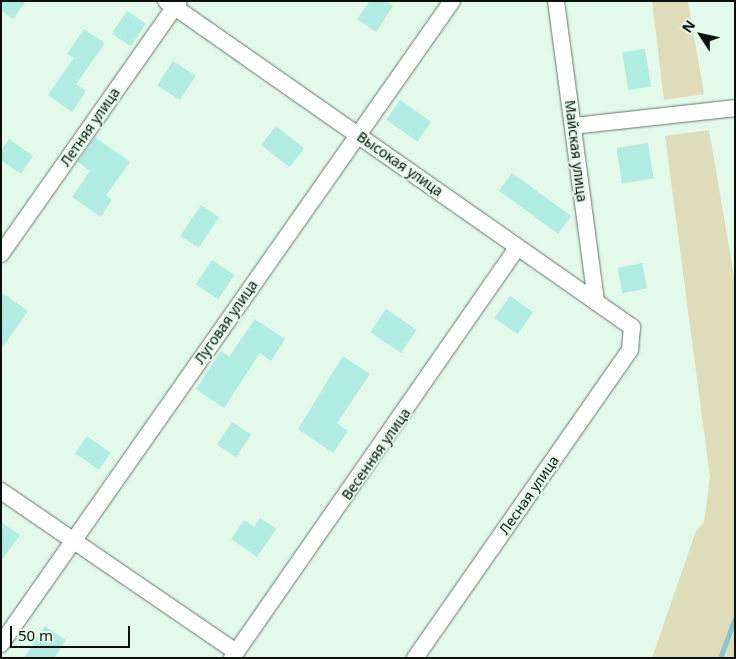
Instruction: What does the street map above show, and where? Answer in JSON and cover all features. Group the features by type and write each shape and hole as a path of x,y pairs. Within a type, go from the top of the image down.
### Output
{"street":[{"name":"Луговая улица","path":"1,644 452,1"},
{"name":"Майская улица","path":"556,1 596,302"},
{"name":"Высокая улица","path":"173,3 517,248 632,327"},
{"name":"Летняя улица","path":"1,254 173,3"},
{"path":"573,126 735,108"},
{"name":"Весенняя улица","path":"234,655 517,248"},
{"name":"Лесная улица","path":"415,658 630,350 632,327"},
{"path":"1,491 234,655"}],"shaded area":[{"path":"652,1 688,1 704,94 664,100"},
{"path":"709,130 735,282 735,658 652,658 696,531 704,522 710,477 665,136"}],"building":[{"path":"1,1 26,1 13,19 1,10"},
{"path":"370,1 386,1 393,6 376,32 357,19"},
{"path":"127,11 146,24 131,46 112,33"},
{"path":"84,29 105,43 76,84 86,91 72,112 48,95 74,58 67,54"},
{"path":"645,49 651,87 628,90 622,53"},
{"path":"173,61 196,76 180,100 157,85"},
{"path":"400,100 431,122 417,141 386,120"},
{"path":"276,126 304,148 290,167 261,145"},
{"path":"95,137 130,162 106,195 112,200 101,217 72,197 90,171 78,162"},
{"path":"9,139 33,156 21,174 1,160 1,151"},
{"path":"648,143 654,179 622,184 616,148"},
{"path":"512,173 571,216 558,234 499,191"},
{"path":"201,205 219,217 199,248 180,236"},
{"path":"212,260 234,275 218,299 196,284"},
{"path":"642,263 647,289 622,293 617,268"},
{"path":"1,292 28,311 1,349"},
{"path":"510,296 533,312 517,334 495,318"},
{"path":"386,309 417,330 401,353 370,332"},
{"path":"255,319 285,339 271,361 260,353 224,408 196,389 221,351 229,357"},
{"path":"343,356 370,374 337,423 348,431 333,453 298,429"},
{"path":"232,422 251,435 236,457 217,444"},
{"path":"87,436 111,453 99,470 75,453"},
{"path":"260,518 276,529 257,557 231,539 244,520 254,527"},
{"path":"1,522 20,535 1,561"},
{"path":"45,626 66,640 54,658 24,658"}],"waterway":[{"path":"720,658 735,618"}]}
